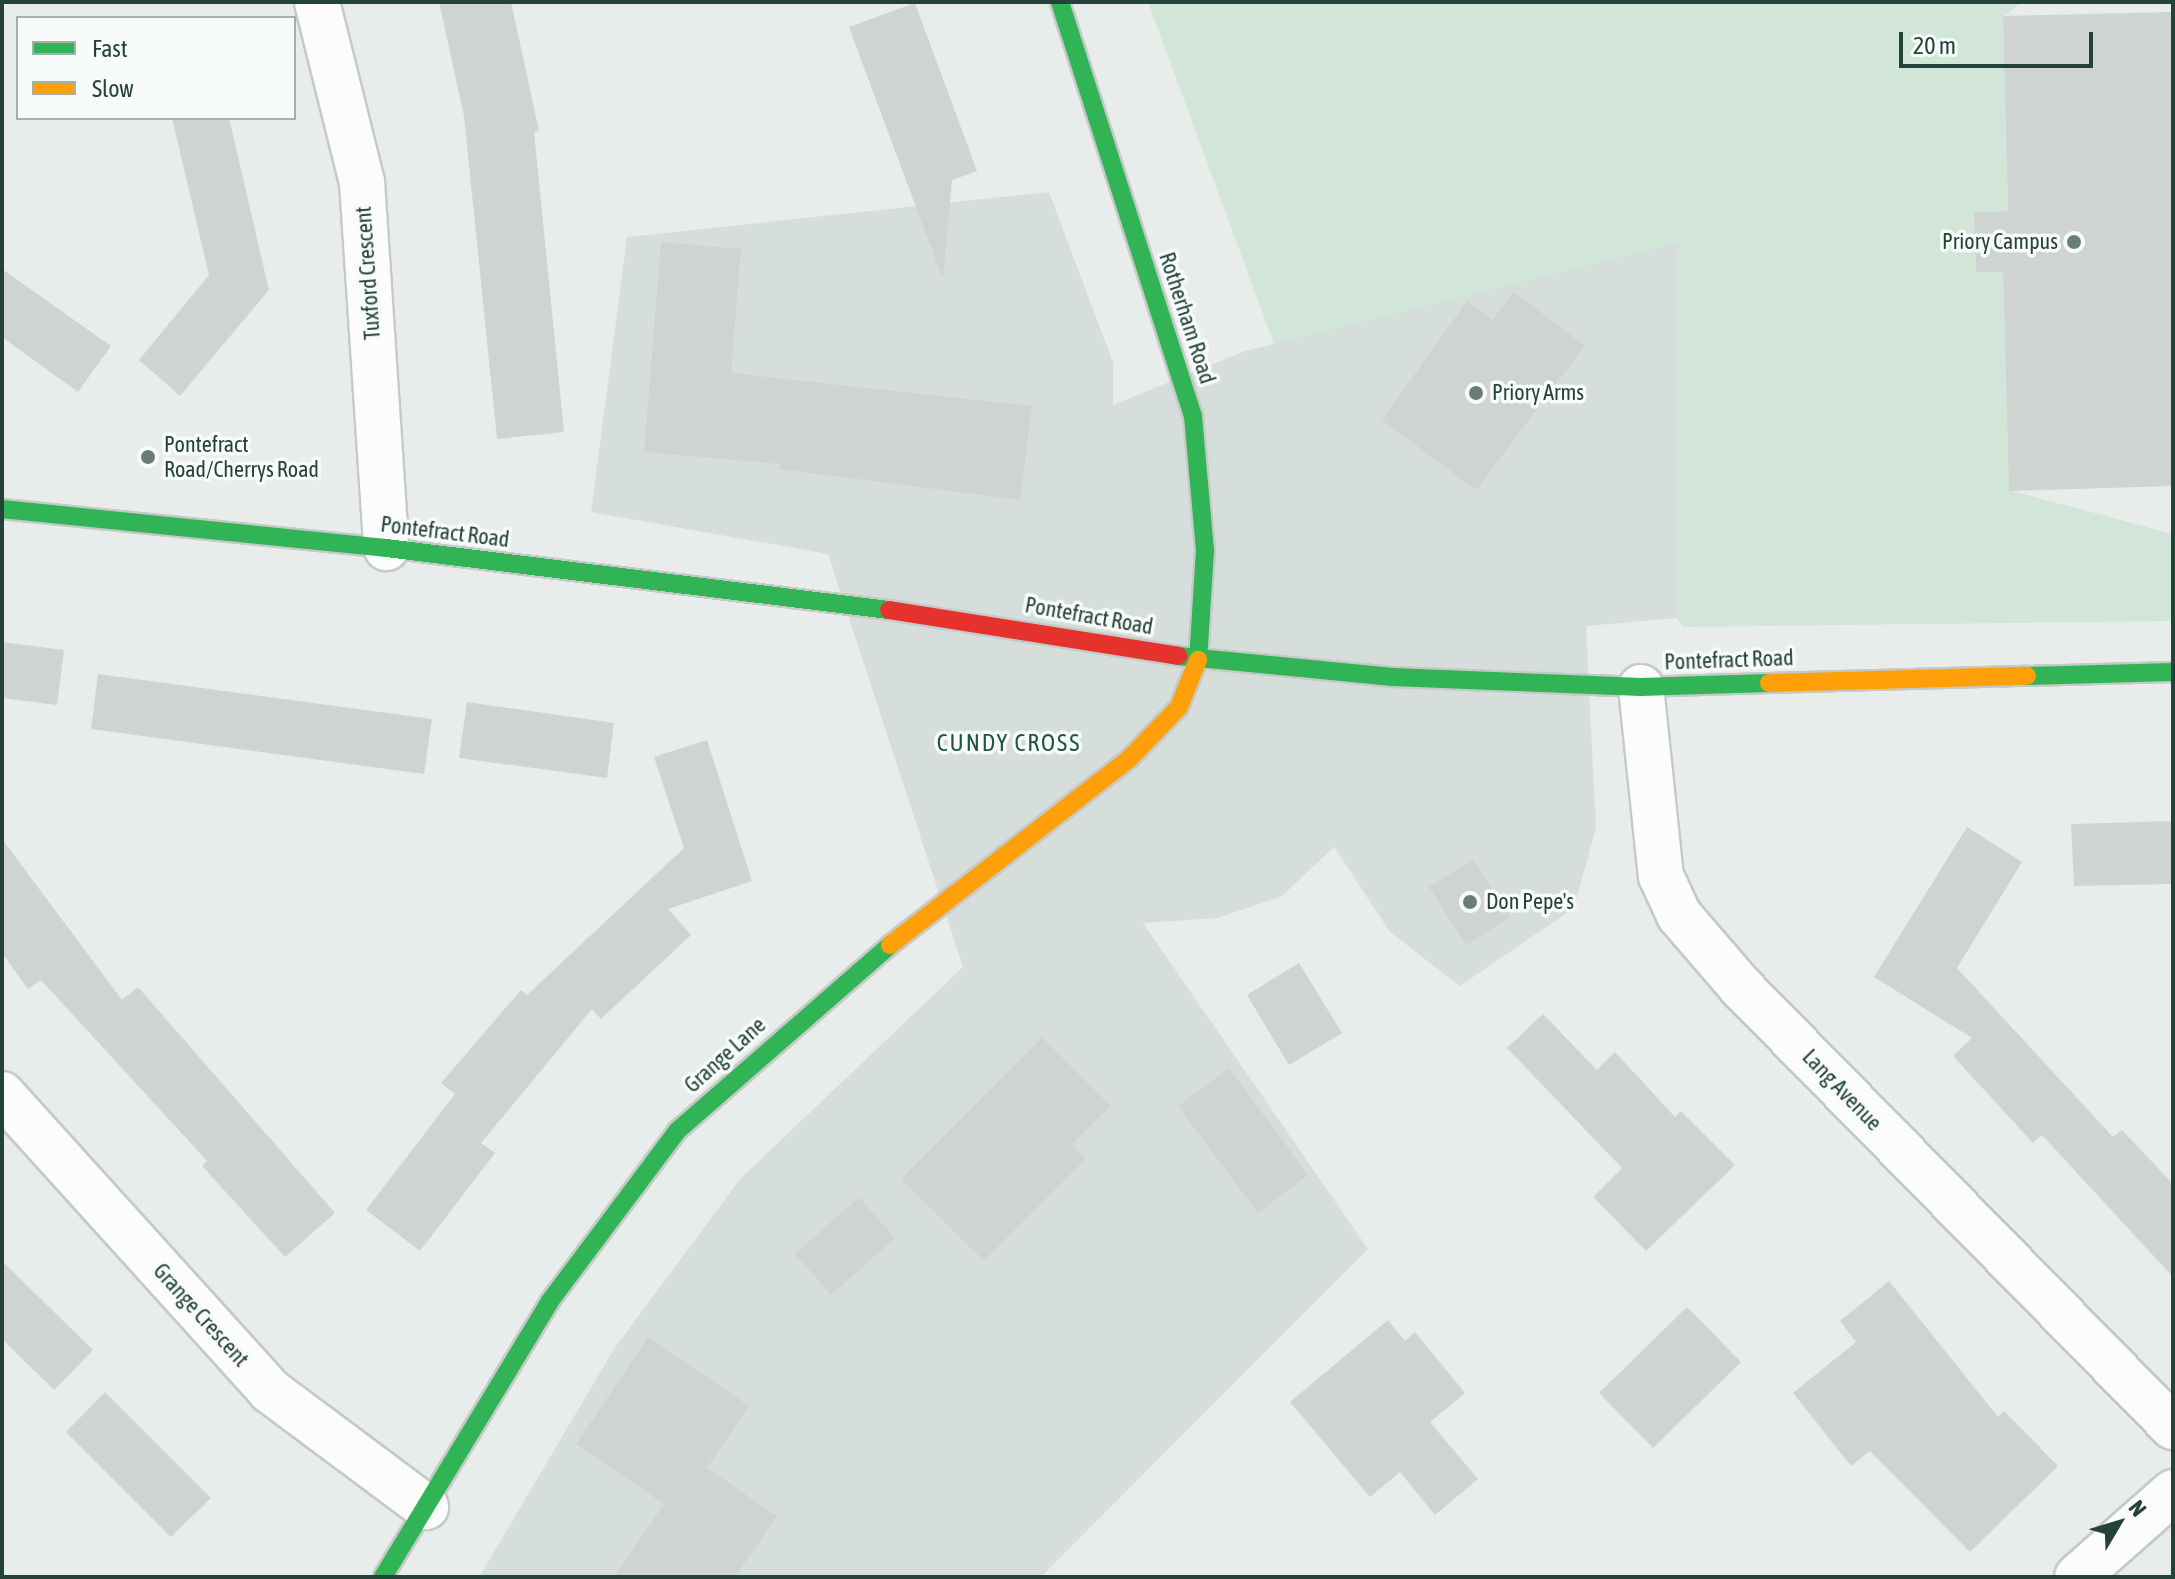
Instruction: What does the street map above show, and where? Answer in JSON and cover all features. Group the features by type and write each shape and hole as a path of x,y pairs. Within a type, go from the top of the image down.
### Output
{"main road":[{"name":"Rotherham Road","path":"1060,2 1193,416 1205,550 1198,660"},
{"name":"Pontefract Road","path":"2,509 386,548 975,621 1198,660 1393,677 1641,687 2173,672"},
{"name":"Grange Lane","path":"383,1577 550,1301 677,1131 833,990 1129,759 1179,707 1198,660"}],"street":[{"name":"Tuxford Crescent","path":"317,2 362,182 386,548"},
{"name":"Lang Avenue","path":"1641,687 1661,876 1679,915 1741,987 2173,1427"},
{"name":"Grange Crescent","path":"2,1094 269,1390 426,1507"},
{"path":"2077,1577 2173,1492"}],"shaded area":[{"path":"1049,192 1113,362 1113,405 1245,351 1680,242 1677,618 1586,626 1596,828 1574,908 1460,986 1390,932 1334,847 1282,896 1217,918 1143,923 1368,1249 1041,1577 479,1577 614,1349 740,1179 963,967 828,554 591,512 627,237"}],"green space":[{"path":"1148,2 2022,2 2003,17 2008,211 1974,212 1976,272 2003,272 2009,490 2173,534 2173,621 1683,627 1677,618 1678,243 1274,344"}],"building":[{"path":"439,2 511,2 539,131 534,132 564,432 497,439 464,116"},
{"path":"915,3 977,171 952,180 943,280 849,27"},
{"name":"Priory Campus","path":"2173,12 2173,486 2009,491 2003,272 1976,272 1974,212 2008,211 2003,16"},
{"path":"172,120 229,120 269,290 180,396 139,360 209,275"},
{"path":"661,242 741,249 731,373 1032,406 1020,500 779,469 780,464 644,452"},
{"path":"2,269 111,346 78,392 2,337"},
{"name":"Priory Arms","path":"1514,292 1585,346 1476,490 1382,420 1467,301 1492,320"},
{"path":"2,642 64,650 57,705 2,698"},
{"path":"98,674 432,719 424,774 91,729"},
{"path":"467,702 614,723 607,778 459,758"},
{"path":"707,740 752,881 668,909 691,935 601,1019 592,1009 481,1143 495,1153 420,1251 366,1210 455,1094 441,1083 521,990 527,995 684,848 654,757"},
{"path":"2173,821 2173,884 2074,886 2071,824"},
{"path":"1967,827 2022,862 1957,968 2113,1137 2122,1130 2173,1184 2173,1277 2042,1135 2033,1143 1953,1056 1972,1038 1874,977"},
{"path":"2,839 122,1000 138,987 335,1213 285,1257 202,1166 207,1161 41,980 28,989 2,953"},
{"name":"Don Pepe's","path":"1473,859 1510,917 1466,945 1429,887"},
{"path":"1299,963 1342,1033 1289,1065 1247,995"},
{"path":"1543,1014 1597,1070 1615,1052 1675,1117 1681,1111 1735,1165 1646,1251 1593,1197 1622,1168 1507,1048"},
{"path":"1042,1037 1111,1106 1072,1145 1086,1159 984,1261 901,1179"},
{"path":"1229,1068 1308,1175 1258,1213 1178,1106"},
{"path":"859,1197 895,1238 831,1295 795,1254"},
{"path":"2,1261 93,1350 54,1390 2,1339"},
{"path":"1889,1281 1998,1417 2004,1411 2058,1466 1970,1552 1870,1451 1851,1466 1793,1393 1856,1342 1840,1321"},
{"path":"1687,1307 1741,1362 1653,1448 1599,1393"},
{"path":"1388,1320 1405,1341 1415,1332 1465,1393 1430,1422 1478,1479 1435,1515 1400,1472 1370,1497 1290,1402"},
{"path":"648,1337 749,1406 707,1468 777,1516 735,1577 614,1577 664,1504 576,1444"},
{"path":"105,1392 211,1498 171,1537 66,1432"}],"traffic: fast":[{"path":"1060,2 1193,416 1205,550 1198,660"},
{"path":"2,509 386,548 889,610"},
{"path":"1178,656 1393,677 1641,687 1769,683"},
{"path":"2027,676 2173,672"},
{"path":"383,1577 550,1301 677,1131 890,945"}],"traffic: slow":[{"path":"890,945 1129,759 1179,707 1198,660"},
{"path":"1769,683 2027,676"}],"traffic: jam":[{"path":"889,610 1178,656"}],"place":[{"name":"Priory Campus","path":"2074,242"},
{"name":"Priory Arms","path":"1476,393"},
{"name":"Pontefract Road/Cherrys Road","path":"148,457"},
{"name":"Don Pepe's","path":"1470,902"}],"district":[{"name":"CUNDY CROSS","path":"1009,743"}]}
